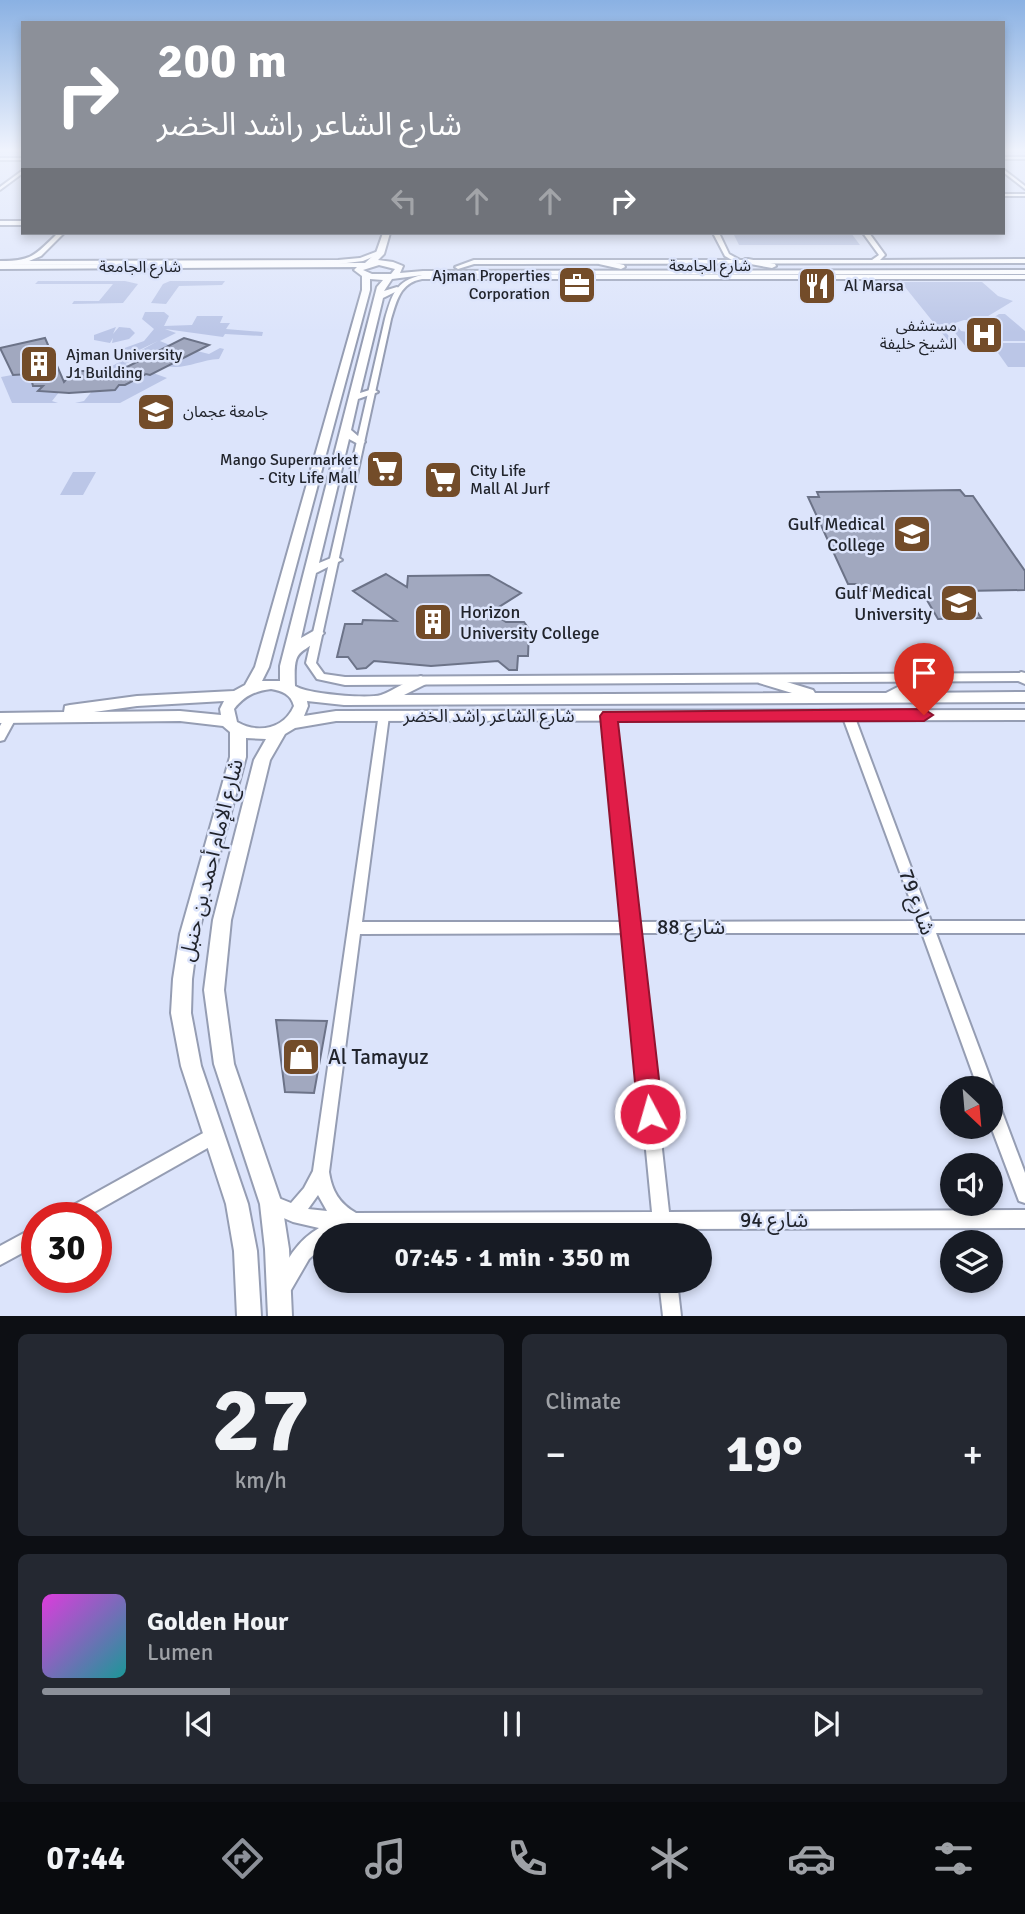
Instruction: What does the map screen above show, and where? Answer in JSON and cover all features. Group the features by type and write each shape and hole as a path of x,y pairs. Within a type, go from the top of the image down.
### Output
{"street":[{"path":"0,223 21,223"},
{"path":"0,265 39,256 59,235"},
{"path":"251,688 262,667 305,514 366,290 365,270 381,252 385,235"},
{"path":"293,692 286,671 290,653 352,398 379,296 392,264 395,235"},
{"path":"717,235 727,255 789,277"},
{"path":"867,235 882,255 874,261"},
{"path":"16,262 346,262 368,258 381,252"},
{"path":"718,261 727,255"},
{"path":"39,256 39,260 44,263"},
{"path":"602,261 621,267"},
{"path":"676,267 693,261"},
{"path":"952,261 983,266"},
{"path":"456,270 474,262 952,261 1025,264"},
{"path":"222,262 254,267"},
{"path":"365,270 392,264"},
{"path":"365,270 392,264"},
{"name":"شارع الجامعة","path":"392,264 456,270 631,273 1025,264"},
{"name":"شارع الجامعة","path":"0,265 365,270"},
{"path":"815,272 817,269 865,266"},
{"name":"شارع الجامعة","path":"456,270 676,267 1025,275"},
{"name":"شارع الجامعة","path":"0,274 365,270"},
{"path":"456,270 478,278"},
{"path":"887,277 903,272"},
{"path":"228,275 239,273"},
{"path":"614,277 631,273"},
{"path":"54,274 72,278"},
{"path":"1024,678 345,681 321,677 311,663 388,319 397,289 402,283 414,278 1025,275"},
{"path":"379,296 397,289"},
{"path":"374,316 388,319"},
{"path":"352,398 373,392"},
{"path":"345,431 360,442"},
{"path":"310,572 336,559"},
{"path":"290,653 317,634"},
{"path":"887,697 925,678"},
{"path":"764,680 823,698"},
{"path":"384,699 421,681"},
{"path":"271,684 293,692 301,700 300,712 285,727 257,734 233,726 180,716 5,718 137,701 236,696 251,688 271,684"},
{"name":"شارع الشاعر راشد الخضر","path":"293,692 332,699 1025,697"},
{"path":"233,726 227,709 236,696"},
{"name":"شارع 79","path":"848,715 982,1076"},
{"name":"شارع الشاعر راشد الخضر","path":"285,727 325,717 383,716 1025,715"},
{"path":"355,1222 341,1215 330,1203 323,1189 321,1172 383,716"},
{"path":"609,716 661,1223"},
{"path":"0,737 5,718"},
{"name":"شارع الإمام أحمد بن حنبل","path":"233,726 238,757 189,934 183,974 182,1023 187,1050 233,1188 243,1231 249,1277 249,1315"},
{"name":"شارع الإمام أحمد بن حنبل","path":"280,1306 271,1204 224,1064 216,1014 215,978 222,920 261,760 285,727"},
{"name":"شارع 88","path":"356,928 1025,928"},
{"path":"96,1202 214,1135"},
{"path":"1003,1136 1025,1195"},
{"path":"293,1213 310,1194 321,1172"},
{"name":"شارع 94","path":"271,1204 313,1219 406,1223"},
{"name":"شارع 94","path":"712,1227 1025,1221"},
{"name":"شارع 94","path":"280,1306 296,1259 306,1247 329,1231 355,1222"},
{"path":"0,1256 21,1245"},
{"path":"669,1293 672,1315"}],"shaded area":[{"path":"734,235 852,235 860,245 739,245"},
{"path":"38,281 125,281 138,284 123,303 72,304 74,301 99,301 113,284 35,284"},
{"path":"170,281 225,281 222,285 179,286 166,304 151,303 163,284"},
{"path":"901,282 982,282 998,296 1013,301 980,321 964,320 955,323 961,331 980,334 983,348 966,347 953,330 944,330 958,348 954,348"},
{"path":"145,312 164,312 169,316 164,326 192,325 197,316 223,316 220,323 230,323 226,329 263,332 262,336 225,334 223,337 165,329 176,333 160,341 172,346 125,364 128,366 121,373 105,374 107,371 103,371 158,341 131,354 119,350 144,341 154,329 142,319"},
{"path":"999,314 1005,314 1025,331 1025,341 989,341 986,334 993,329 985,323"},
{"path":"116,327 113,334 119,327 130,328 135,333 129,339 112,343 113,338 110,343 94,340 94,335"},
{"path":"991,343 1025,343 1025,367 1008,367"},
{"path":"220,348 224,349 219,359 179,367 166,366 197,351 209,354"},
{"path":"153,373 167,378 120,403 75,403 84,401 93,390 115,390 119,385"},
{"path":"30,374 43,386 39,391 60,391 52,401 58,403 12,403 1,377"},
{"path":"73,472 96,472 83,495 60,495"}],"building":[{"name":"Ajman University J1 Building","path":"45,338 64,382 74,371 119,371 184,338 209,345 150,375 146,374 125,385 119,385 115,390 69,393 38,391 43,386 33,386 30,374 13,375 0,348"},
{"name":"Gulf Medical College","path":"960,490 965,496 973,496 1025,571 1025,590 964,591 981,618 938,619 921,590 861,591 858,584 848,584 808,497 819,497 817,492"},
{"name":"Horizon University College","path":"386,574 407,587 408,576 489,575 521,593 491,612 506,622 524,622 529,629 528,656 518,656 517,670 509,670 498,661 431,666 374,661 366,668 357,669 348,657 337,657 345,624 362,624 363,620 396,621 353,591"},
{"name":"Al Tamayuz","path":"276,1020 327,1021 314,1093 285,1092"}],"place":[{"name":"Ajman Properties Corporation","path":"577,285"},
{"name":"Al Marsa","path":"817,286"},
{"name":"مستشفى الشيخ خليفة","path":"984,335"},
{"name":"Ajman University J1 Building","path":"39,364"},
{"name":"جامعة عجمان","path":"156,412"},
{"name":"Mango Supermarket - City Life Mall","path":"385,469"},
{"name":"City Life Mall Al Jurf","path":"443,480"},
{"name":"Gulf Medical College","path":"912,534"},
{"name":"Gulf Medical University","path":"959,603"},
{"name":"Horizon University College","path":"433,622"},
{"name":"Al Tamayuz","path":"301,1057"}],"route":[{"path":"650,1114 609,716 924,715"}]}
